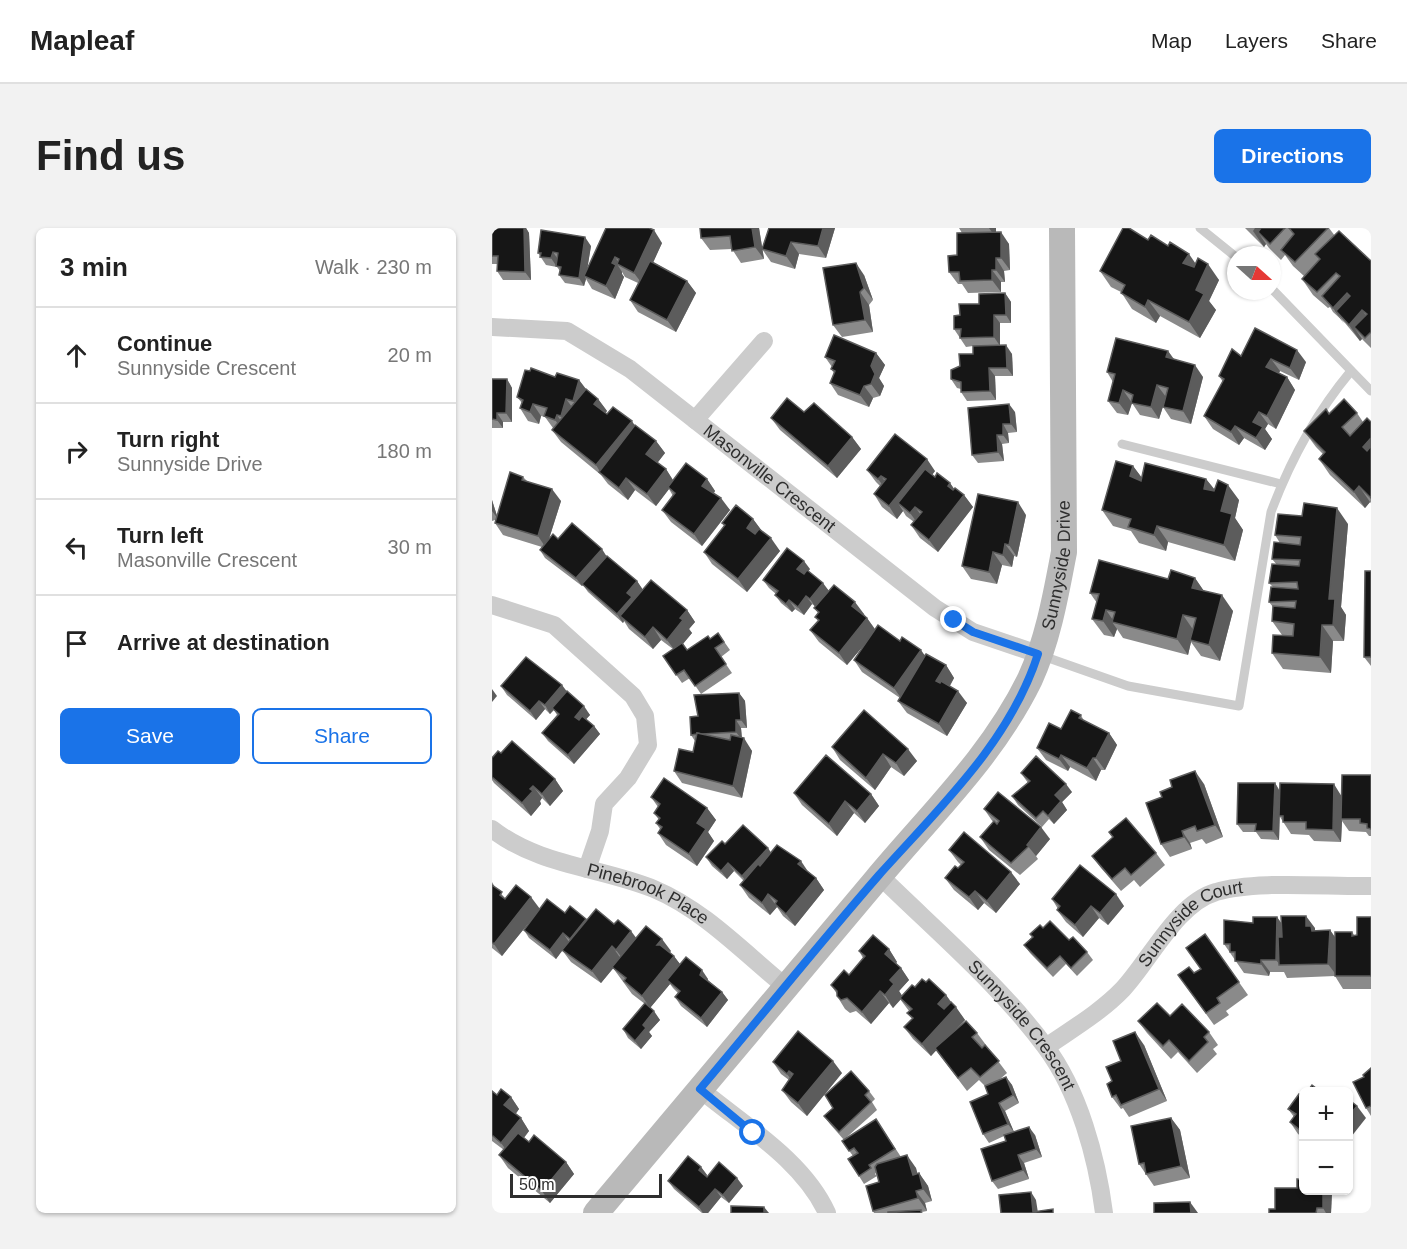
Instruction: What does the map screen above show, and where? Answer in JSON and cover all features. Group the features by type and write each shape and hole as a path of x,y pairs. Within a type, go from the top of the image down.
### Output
{"street":[{"name":"Sunnyside Drive","path":"596,1213 879,875 949,799 1002,730 1031,678 1054,605 1064,552 1062,228"},
{"name":"Masonville Crescent","path":"492,327 567,331 630,369 935,608 973,632 1038,654"},
{"path":"695,420 764,341"},
{"path":"492,605 554,625 633,696 645,717 648,745 628,778 604,804 600,831 587,870"},
{"name":"Pinebrook Place","path":"492,829 540,857 654,890 702,917 786,987"},
{"name":"Sunnyside Crescent","path":"879,875 970,963 1046,1047 1072,1096 1091,1153 1104,1213"},
{"name":"Sunnyside Court","path":"1046,1047 1089,1018 1122,990 1178,916 1214,892 1243,887 1371,886"},
{"path":"700,1089 783,1157 818,1194 827,1213"}],"lane":[{"path":"1200,228 1227,250"},
{"path":"1281,298 1371,391"},
{"path":"1038,654 1128,686 1239,706 1271,512 1281,484 1326,401 1351,371"},
{"path":"1122,444 1281,484"}],"building":[{"path":"492,228 524,228 525,272 497,271 498,256 492,256"},
{"path":"606,228 654,230 634,273 617,264 619,259 615,257 612,263 616,265 606,286 584,276"},
{"path":"700,228 752,228 755,247 732,251 730,236 701,238"},
{"path":"769,228 823,228 818,246 791,242 786,256 762,249"},
{"path":"1123,228 1129,228 1148,240 1151,235 1168,246 1170,242 1189,254 1183,263 1194,267 1198,258 1208,264 1196,290 1204,294 1189,322 1148,300 1145,307 1121,293 1125,285 1100,271"},
{"path":"1261,228 1285,228 1270,244 1258,232"},
{"path":"1289,228 1328,228 1295,262 1281,250 1294,234"},
{"path":"541,230 585,237 579,278 559,275 561,267 556,266 558,253 553,252 551,258 540,257 541,253 538,253"},
{"path":"1339,231 1371,261 1371,332 1365,338 1354,327 1367,314 1362,310 1349,325 1336,311 1350,296 1347,293 1333,308 1322,296 1340,276 1336,273 1317,292 1302,279 1320,259 1315,254"},
{"path":"1001,232 1001,258 996,258 996,270 992,270 992,280 960,281 959,272 949,272 948,256 957,255 957,233"},
{"path":"650,261 687,281 667,320 630,300"},
{"path":"856,263 864,288 860,292 865,320 833,325 823,268"},
{"path":"1005,293 1006,315 994,315 994,337 960,338 961,329 954,329 954,316 960,315 959,304 979,304 979,294"},
{"path":"1255,328 1297,350 1290,368 1271,359 1266,367 1287,377 1267,416 1259,412 1253,422 1263,427 1256,438 1235,426 1231,432 1204,416 1224,379 1219,376 1232,349 1241,356"},
{"path":"834,335 876,353 871,366 875,374 871,384 864,386 860,395 830,383 835,371 831,369 835,361 825,357"},
{"path":"1116,338 1168,351 1166,357 1195,365 1183,411 1163,407 1168,388 1157,385 1151,407 1131,403 1133,395 1123,390 1119,403 1108,401 1115,374 1107,372"},
{"path":"1006,345 1007,368 989,368 990,391 961,392 961,382 951,379 951,370 960,366 959,354 973,354 973,346"},
{"path":"531,368 555,377 557,373 579,380 573,401 566,399 561,416 557,415 555,420 544,416 547,408 533,404 530,412 520,408 523,400 517,397 525,370 530,371"},
{"path":"492,379 507,379 506,413 497,413 497,420 492,419"},
{"path":"586,389 598,399 594,404 607,414 613,407 632,421 596,465 552,430"},
{"path":"787,398 804,412 814,403 852,437 828,466 771,418"},
{"path":"1344,399 1357,413 1342,427 1350,436 1367,418 1371,422 1371,438 1363,447 1367,451 1371,446 1371,498 1359,486 1354,492 1319,459 1325,452 1304,431 1326,409 1329,414"},
{"path":"1009,404 1011,424 1003,424 1003,435 997,435 998,452 972,455 968,408"},
{"path":"635,425 656,441 646,454 666,469 647,494 626,478 619,488 599,472"},
{"path":"895,434 927,459 889,506 874,494 886,479 881,476 878,479 867,470"},
{"path":"1116,461 1133,466 1130,476 1141,481 1145,463 1206,479 1204,489 1214,491 1218,480 1228,485 1221,511 1232,514 1224,545 1157,526 1154,535 1128,527 1131,519 1102,510"},
{"path":"686,463 707,479 702,486 721,498 694,534 662,510 675,493 668,487"},
{"path":"925,469 935,477 937,473 950,483 948,486 964,495 929,540 911,525 922,512 915,507 910,513 898,503"},
{"path":"510,472 523,477 522,480 552,489 538,536 495,523"},
{"path":"978,494 1018,502 1009,545 1005,544 1003,555 993,552 989,572 962,566"},
{"path":"1304,503 1337,508 1329,599 1335,599 1333,625 1322,625 1320,657 1272,653 1273,635 1293,636 1294,624 1272,621 1273,606 1295,608 1296,601 1269,602 1271,587 1298,589 1297,582 1269,583 1272,564 1299,566 1300,560 1272,559 1274,542 1300,545 1301,537 1275,535 1278,514 1302,516"},
{"path":"736,505 753,519 747,528 755,534 759,529 771,538 738,579 704,552 725,525 722,523"},
{"path":"572,523 602,549 576,578 540,550 553,534 558,539"},
{"path":"787,548 804,561 797,569 804,574 807,570 823,583 810,599 806,596 798,607 789,600 786,604 775,595 778,591 763,580"},
{"path":"607,556 637,581 627,593 632,597 617,614 582,584"},
{"path":"1099,560 1168,579 1171,570 1195,578 1192,588 1222,595 1209,645 1190,640 1196,618 1183,615 1177,639 1112,622 1115,612 1106,610 1103,621 1092,619 1099,594 1090,593"},
{"path":"1365,571 1371,571 1371,657 1364,657"},
{"path":"651,580 687,610 680,618 683,620 667,640 653,627 645,637 620,616"},
{"path":"834,585 855,602 852,606 867,618 839,653 810,630 819,620 815,617 819,612 814,608"},
{"path":"878,625 900,641 902,637 921,650 894,688 854,660"},
{"path":"718,633 724,642 715,648 726,664 695,686 684,670 676,675 663,656 682,643 687,650 708,636 710,639"},
{"path":"926,654 946,665 936,681 940,683 941,681 958,691 939,724 898,701"},
{"path":"526,657 562,685 545,705 539,701 530,711 501,686"},
{"path":"567,691 584,706 575,717 579,720 582,716 594,726 568,755 542,733 559,714 552,708"},
{"path":"739,693 741,720 736,720 736,732 691,735 690,717 698,716 694,695"},
{"path":"864,710 908,749 896,763 883,754 866,778 832,747"},
{"path":"1071,710 1081,715 1079,718 1109,733 1096,758 1093,758 1087,768 1061,755 1059,759 1037,748 1049,723 1061,729"},
{"path":"697,733 730,740 731,735 744,738 733,786 674,771 679,749 693,752"},
{"path":"512,741 555,779 542,794 533,786 530,789 533,791 522,803 492,777 492,758 498,751 501,753"},
{"path":"826,755 871,794 857,811 845,801 829,824 794,793"},
{"path":"1036,756 1066,784 1055,795 1061,801 1048,816 1043,811 1036,818 1012,796 1030,781 1021,773"},
{"path":"1195,771 1215,825 1197,831 1195,826 1182,831 1184,837 1161,844 1146,803 1162,797 1160,792 1172,787 1170,780"},
{"path":"1342,775 1371,775 1371,829 1367,828 1367,824 1360,823 1360,819 1341,819"},
{"path":"664,778 707,808 697,823 706,829 689,854 658,833 662,827 656,823 660,818 654,813 660,804 651,797"},
{"path":"1238,783 1275,783 1273,831 1255,831 1256,824 1237,824"},
{"path":"1280,783 1334,784 1333,830 1306,829 1306,822 1283,822 1283,816 1279,816"},
{"path":"998,792 1041,827 1027,845 1029,846 1011,863 980,837 994,821 997,824 999,821 984,809"},
{"path":"1126,818 1156,853 1131,875 1125,868 1112,879 1092,856 1113,837 1109,832"},
{"path":"743,825 768,848 742,876 728,863 721,871 706,857 722,841 725,844"},
{"path":"964,832 1011,872 987,901 975,891 969,897 945,878 955,866 958,868 964,862 949,850"},
{"path":"777,845 801,861 798,864 816,878 786,914 775,904 777,901 768,894 762,903 740,885"},
{"path":"1080,865 1116,894 1100,913 1091,906 1075,925 1057,910 1060,906 1052,899"},
{"path":"492,885 502,892 500,895 505,899 516,885 531,897 494,944 492,942"},
{"path":"547,899 565,913 570,906 586,919 570,939 563,933 550,950 524,930"},
{"path":"596,909 614,924 618,920 631,931 616,950 612,946 592,971 562,950"},
{"path":"1281,916 1306,916 1306,926 1311,926 1312,931 1330,930 1328,964 1279,965 1278,937 1282,937"},
{"path":"1253,917 1277,917 1276,960 1261,960 1261,964 1235,961 1235,952 1230,952 1230,944 1224,944 1224,920 1253,923"},
{"path":"1357,917 1371,917 1371,976 1335,976 1335,932 1352,932 1352,936 1357,935"},
{"path":"1050,921 1069,940 1073,937 1087,952 1071,968 1060,956 1047,968 1024,945 1033,937 1030,934 1040,925 1043,928"},
{"path":"646,926 662,939 657,945 674,956 642,996 624,981 626,978 612,967"},
{"path":"1205,934 1239,982 1217,998 1220,1003 1206,1013 1178,975 1189,967 1194,973 1201,969 1186,948"},
{"path":"873,935 889,949 885,954 901,968 890,980 894,984 885,995 880,991 862,1012 847,998 841,1000 831,985 844,970 849,975 865,956 859,951"},
{"path":"686,957 702,970 700,975 722,992 701,1018 675,997 680,991 667,980"},
{"path":"922,979 926,982 929,979 946,995 938,1004 944,1009 951,1002 956,1007 922,1044 904,1027 913,1018 907,1013 912,1009 900,998 912,985 915,987"},
{"path":"645,1003 654,1011 643,1025 646,1028 635,1041 623,1029"},
{"path":"1157,1003 1170,1016 1182,1004 1209,1032 1204,1037 1208,1042 1189,1061 1169,1040 1163,1046 1138,1021"},
{"path":"966,1021 977,1033 972,1037 982,1048 985,1045 999,1061 980,1077 971,1068 958,1078 935,1048"},
{"path":"798,1031 833,1061 798,1103 782,1090 793,1074 789,1071 787,1074 773,1062"},
{"path":"1135,1032 1159,1089 1121,1105 1116,1095 1112,1097 1107,1084 1112,1081 1106,1067 1121,1061 1113,1041"},
{"path":"1371,1068 1371,1106 1366,1108 1353,1082 1364,1077 1363,1075"},
{"path":"851,1071 869,1091 865,1095 871,1102 839,1132 824,1116 833,1108 825,1095"},
{"path":"1006,1077 1013,1095 999,1103 1008,1124 983,1134 970,1102 988,1094 985,1086"},
{"path":"501,1089 511,1097 504,1105 521,1118 501,1143 492,1135 492,1091 497,1095"},
{"path":"1299,1094 1299,1129 1290,1122 1296,1114 1288,1109"},
{"path":"1171,1118 1181,1166 1146,1174 1144,1163 1139,1164 1131,1126"},
{"path":"876,1119 895,1149 869,1165 871,1168 859,1176 848,1159 858,1153 854,1148 849,1151 842,1141"},
{"path":"1029,1127 1036,1149 1018,1155 1023,1170 992,1181 981,1149 1006,1141 1004,1135"},
{"path":"518,1133 529,1142 534,1135 566,1162 542,1191 499,1155"},
{"path":"907,1155 913,1175 919,1173 923,1189 916,1191 918,1198 873,1211 866,1186 879,1182 875,1167 877,1164"},
{"path":"688,1156 701,1167 699,1170 707,1177 719,1162 737,1178 723,1195 715,1189 699,1207 668,1181"},
{"path":"1297,1179 1299,1179 1299,1195 1323,1195 1323,1208 1317,1208 1316,1213 1269,1213 1269,1209 1275,1209 1275,1188 1297,1188"},
{"path":"1031,1192 1033,1212 1053,1209 1053,1213 1001,1213 999,1195"},
{"path":"1190,1202 1191,1213 1154,1213 1154,1203"},
{"path":"731,1206 764,1207 764,1213 731,1213"},
{"path":"921,1210 921,1213 888,1213 888,1212"}],"route":[{"path":"753,1133 700,1089 879,875 949,799 1002,730 1031,678 1038,654 973,632 954,620"}]}
